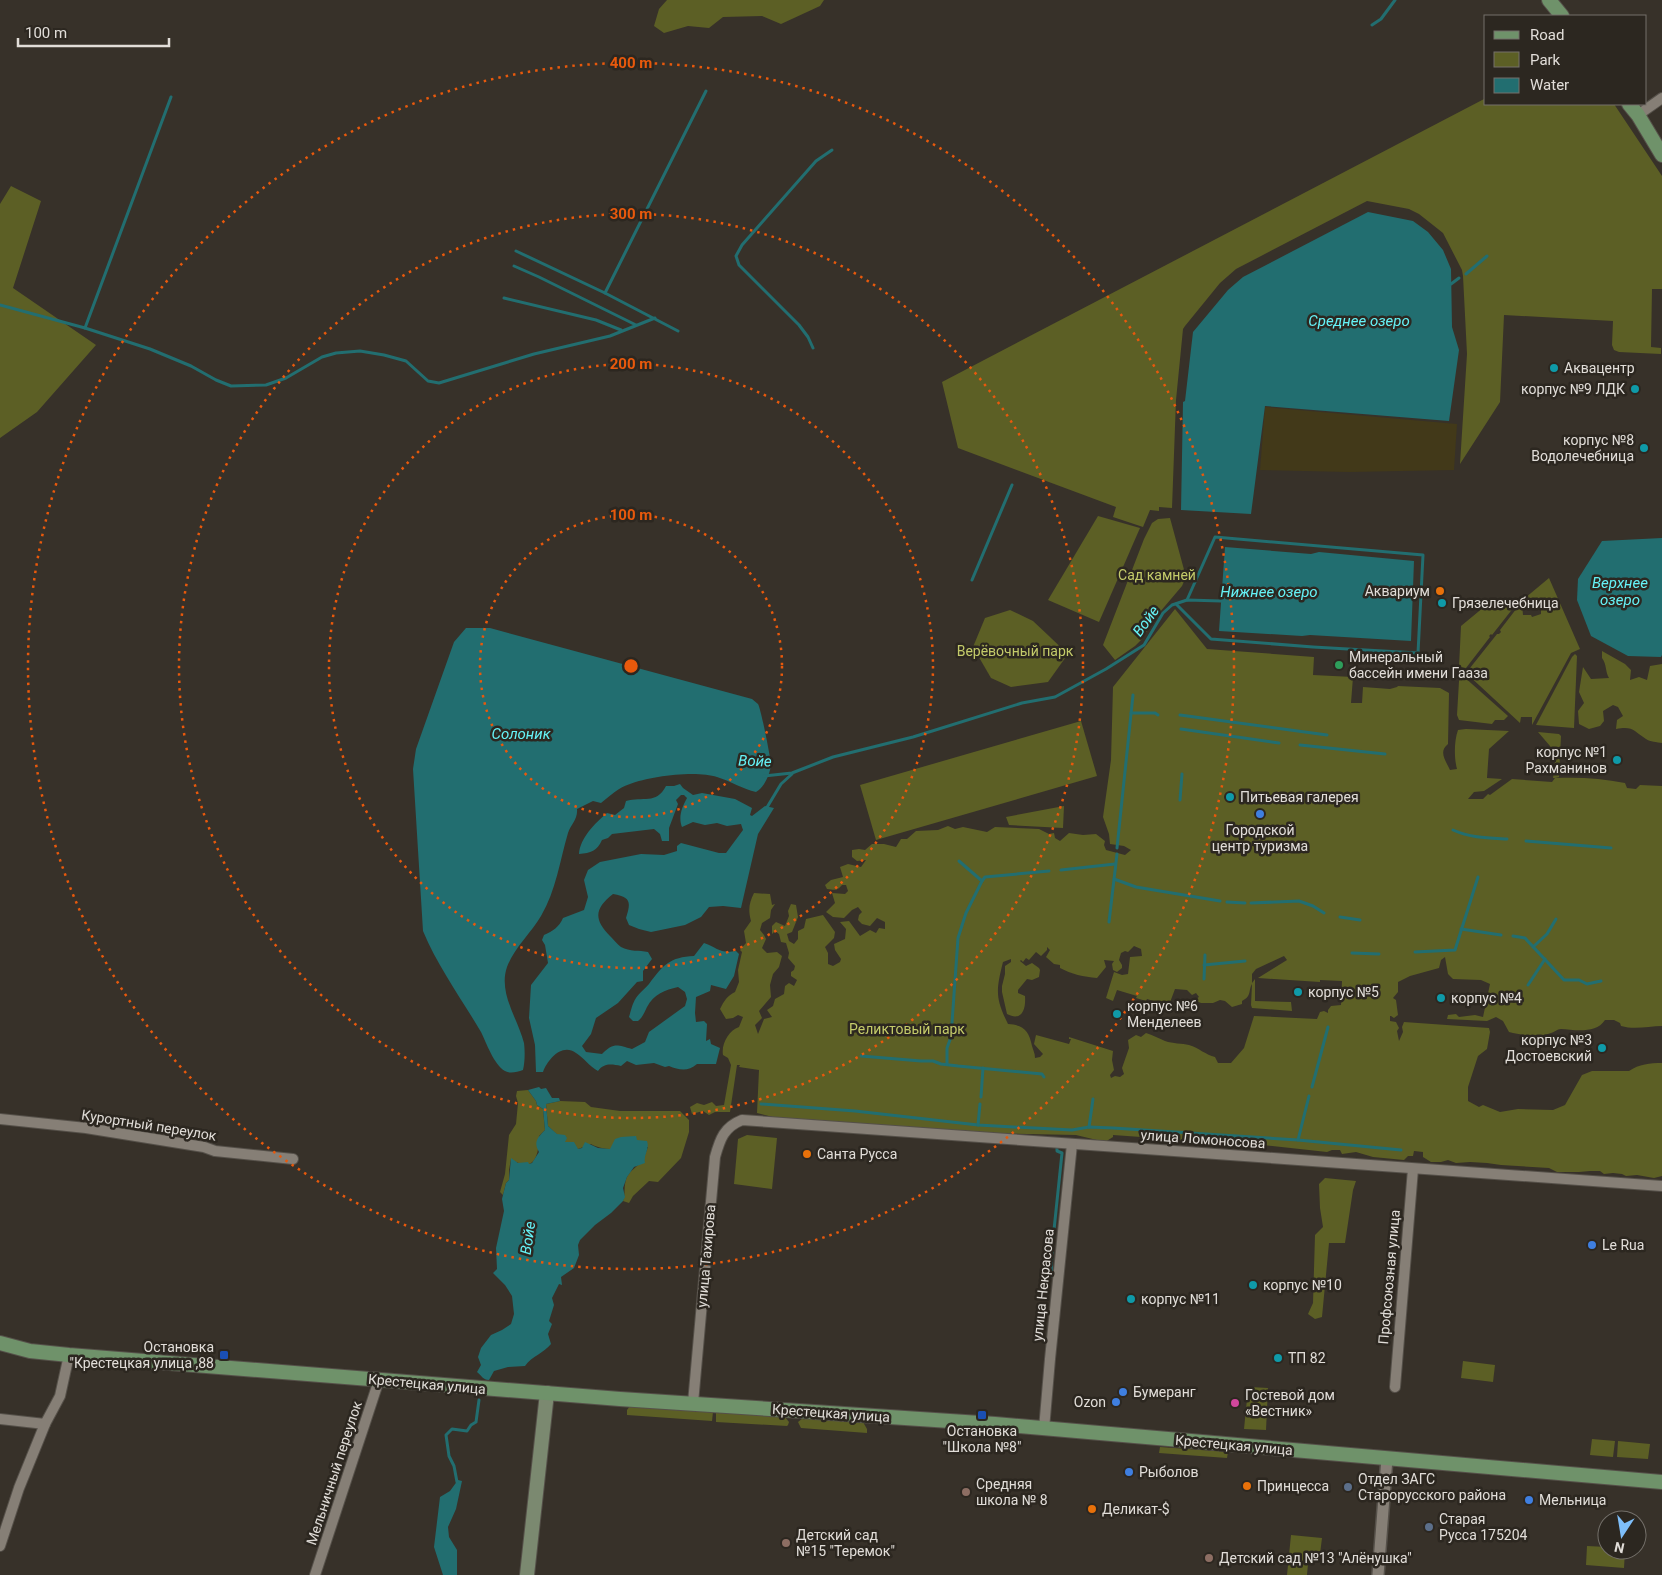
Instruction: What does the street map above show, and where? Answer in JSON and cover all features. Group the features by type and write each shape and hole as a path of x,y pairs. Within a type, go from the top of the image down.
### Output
{"main road":[{"path":"1549,0 1561,15"},
{"path":"1630,105 1662,155"},
{"name":"Крестецкая улица","path":"0,1343 30,1351 69,1355 547,1393 1044,1429 1662,1482"},
{"path":"527,1575 547,1393"}],"street":[{"path":"1638,115 1662,98"},
{"name":"Курортный переулок","path":"0,1119 86,1128 204,1147 214,1151 292,1160"},
{"name":"улица Ломоносова","path":"742,1120 1662,1186"},
{"name":"улица Тахирова","path":"693,1403 715,1157 720,1139 734,1123 742,1120"},
{"name":"улица Некрасова","path":"1044,1429 1072,1144"},
{"name":"Профсоюзная улица","path":"1395,1387 1413,1169"},
{"path":"0,1546 3,1532 19,1488 45,1424 60,1396 69,1355"},
{"name":"Мельничный переулок","path":"315,1575 379,1380"},
{"path":"0,1419 45,1424"},
{"path":"1378,1575 1387,1458"}],"green space":[{"path":"667,0 824,0 820,6 781,24 762,16 723,17 709,28 688,26 664,33 654,26 659,9"},
{"path":"1484,99 1484,105 1615,105 1662,176 1662,289 1652,289 1651,347 1661,348 1661,354 1619,352 1614,350 1612,345 1613,321 1504,315 1500,402 1460,464 1467,354 1462,270 1443,233 1419,214 1409,209 1367,201 1236,269 1220,283 1185,326 1183,329 1176,400 1172,508 1159,507 1159,511 1150,510 1143,527 1113,517 1116,507 958,448 942,382"},
{"path":"11,186 41,201 13,288 96,345 37,412 0,438 0,204"},
{"path":"1098,516 1140,528 1099,622 1048,600"},
{"name":"Сад камней","path":"1170,518 1186,577 1182,586 1154,619 1142,639 1115,660 1103,645 1144,539 1152,523 1158,519"},
{"path":"1549,578 1580,649 1571,653 1532,725 1532,717 1521,717 1520,723 1466,673 1497,634 1501,632 1500,630 1520,604 1522,604 1523,615 1531,615 1532,617 1541,614 1543,605 1541,605 1541,599 1525,598"},
{"path":"1491,606 1492,608 1495,606 1514,607 1492,635 1489,636 1466,668 1459,667 1461,626 1484,607"},
{"name":"Реликтовый парк","path":"1175,609 1207,649 1314,657 1313,675 1353,677 1351,703 1362,703 1363,687 1390,689 1398,686 1440,688 1449,693 1448,744 1443,753 1450,770 1457,769 1455,749 1458,730 1509,731 1489,749 1487,778 1502,779 1484,791 1474,792 1468,799 1483,799 1512,779 1552,782 1555,778 1581,778 1625,783 1627,788 1636,789 1640,785 1662,786 1662,1026 1626,1027 1621,1026 1620,1023 1614,1020 1605,1020 1591,1029 1560,1029 1546,1035 1530,1036 1509,1032 1503,1021 1496,1017 1487,1021 1447,1019 1448,1015 1456,1014 1459,1017 1475,1015 1483,1017 1490,984 1481,980 1453,979 1448,974 1445,957 1441,960 1439,968 1410,976 1398,982 1398,992 1393,998 1396,1000 1398,1015 1394,1018 1390,1016 1390,1021 1396,1022 1399,1028 1397,1031 1399,1041 1403,1032 1404,1022 1489,1028 1487,1049 1478,1056 1468,1087 1468,1101 1479,1107 1483,1105 1500,1112 1518,1109 1553,1110 1565,1105 1582,1075 1592,1071 1629,1071 1645,1064 1662,1063 1662,1176 1654,1178 1637,1175 1626,1176 1613,1173 1604,1174 1600,1171 1557,1172 1549,1168 1470,1162 1456,1163 1448,1160 1431,1162 1423,1157 1423,1152 1414,1151 1413,1156 1408,1156 1404,1160 1373,1157 1356,1152 1342,1154 1340,1150 1327,1152 1244,1143 1152,1142 1141,1137 1113,1135 1113,1137 1105,1142 1076,1135 987,1133 849,1124 808,1119 780,1119 757,1113 759,1070 739,1067 740,1065 737,1065 730,1112 715,1112 709,1115 703,1111 692,1114 690,1107 697,1103 704,1105 712,1102 716,1106 724,1105 731,1065 728,1058 723,1055 723,1046 729,1034 739,1027 743,1017 738,1015 726,1019 720,1009 726,999 735,992 739,982 738,970 742,952 740,950 746,943 744,931 751,921 749,913 754,893 770,894 772,905 775,904 771,910 770,918 762,923 760,930 766,939 762,948 767,953 777,952 782,956 770,985 771,997 759,1011 762,1018 755,1025 758,1034 764,1019 772,1017 767,1010 773,1006 775,999 784,994 785,986 789,983 794,986 797,980 791,976 795,966 788,958 789,953 786,943 781,942 779,934 775,931 772,934 772,926 776,922 785,926 791,904 796,905 798,917 792,932 787,934 789,941 794,944 798,939 798,931 804,928 806,919 823,915 835,932 834,938 825,947 828,953 828,964 833,966 840,962 841,959 835,950 834,944 845,939 846,929 840,922 849,921 860,936 870,930 876,933 879,928 885,929 885,922 877,918 870,926 862,924 858,920 862,912 858,907 844,918 833,917 826,912 835,903 832,893 845,894 848,891 846,885 842,885 834,890 827,889 825,885 831,880 843,877 840,867 848,864 861,867 866,860 857,861 852,857 852,850 865,850 872,844 896,847 901,839 907,839 916,831 938,830 948,826 955,829 963,827 987,832 995,827 1039,829 1049,834 1054,833 1055,838 1060,841 1069,833 1096,834 1105,841 1106,850 1125,855 1131,850 1124,846 1110,844 1109,834 1103,817 1111,760 1113,687","holes":["1134,946 1141,949 1142,956 1130,957 1128,974 1122,975 1114,972 1106,998 1113,1001 1117,990 1137,996 1136,998 1146,1001 1147,999 1166,1005 1166,1007 1170,1008 1169,1005 1175,989 1187,990 1192,995 1196,993 1199,997 1194,1000 1201,1003 1213,1003 1220,1000 1225,1001 1232,1007 1242,1004 1242,1001 1249,995 1252,984 1252,1008 1292,1011 1291,1002 1255,1001 1255,979 1252,983 1252,974 1256,969 1284,956 1287,960 1258,978 1320,982 1320,980 1342,981 1341,1005 1331,1006 1328,1013 1320,1012 1317,1019 1254,1016 1244,1048 1231,1063 1218,1063 1215,1057 1189,1045 1168,1042 1146,1033 1141,1037 1136,1035 1128,1040 1129,1048 1122,1068 1124,1074 1120,1077 1115,1076 1111,1078 1110,1075 1114,1070 1113,1051 1069,1037 1071,1039 1069,1044 1036,1035 1034,1044 1043,1054 1035,1058 1031,1041 1025,1030 1022,1027 1008,1024 998,994 1003,962 1011,959 1011,962 1005,966 1002,992 1007,1014 1016,1016 1020,1015 1024,1010 1025,1001 1025,996 1018,993 1018,990 1027,979 1032,980 1039,977 1040,970 1032,963 1026,966 1021,960 1023,962 1026,958 1029,960 1036,952 1041,956 1047,950 1047,947 1050,950 1046,957 1054,964 1060,965 1060,968 1078,975 1097,978 1106,967 1104,960 1114,961 1112,964 1113,970 1117,972 1122,968 1119,960 1121,953 1128,952"]},
{"name":"Верёвочный парк","path":"1010,610 1033,621 1068,654 1048,682 1011,687 991,678 973,647 985,618"},
{"path":"1602,651 1625,664 1631,670 1630,680 1639,677 1647,680 1650,666 1662,664 1662,743 1648,740 1630,729 1616,729 1617,720 1623,716 1618,707 1613,705 1603,711 1604,721 1600,726 1589,729 1579,724 1578,711 1584,703 1579,692 1583,667 1591,679 1609,678 1602,658"},
{"path":"1575,654 1577,656 1574,728 1536,725 1572,657"},
{"path":"1463,676 1508,716 1504,720 1495,720 1492,724 1459,720 1457,715 1459,681"},
{"path":"1081,721 1097,776 876,840 860,785"},
{"path":"1538,732 1559,734 1561,736 1559,777 1553,778 1556,753"},
{"path":"1064,806 1063,828 1009,825 1006,817"},
{"path":"528,1090 537,1105 543,1109 545,1130 539,1136 538,1150 534,1161 525,1165 511,1159 509,1180 506,1183 503,1195 500,1192 505,1174 509,1135 516,1124 517,1091"},
{"path":"560,1101 585,1102 591,1107 620,1111 680,1111 689,1120 689,1132 681,1158 658,1182 649,1181 633,1196 629,1203 623,1201 627,1177 641,1161 648,1147 611,1149 591,1144 578,1149 565,1142 548,1126 546,1104"},
{"path":"747,1135 777,1138 772,1189 734,1184 738,1139"},
{"path":"1325,1178 1356,1181 1345,1243 1329,1243 1322,1317 1315,1319 1308,1314 1313,1303 1315,1235 1323,1227 1319,1184"},
{"path":"1463,1361 1495,1365 1493,1382 1461,1378"},
{"path":"1250,1387 1268,1388 1266,1430 1244,1429 1248,1389"},
{"path":"630,1406 713,1412 712,1421 627,1415 627,1410"},
{"path":"716,1412 785,1417 789,1422 787,1426 716,1422"},
{"path":"803,1418 804,1420 805,1418 863,1422 867,1433 801,1428 798,1422"},
{"path":"1592,1439 1615,1441 1613,1457 1590,1455"},
{"path":"1618,1441 1650,1444 1648,1459 1617,1457"},
{"path":"1160,1447 1228,1452 1227,1458 1159,1453"},
{"path":"1291,1535 1322,1538 1320,1554 1309,1553 1307,1575 1287,1575"},
{"path":"1587,1546 1597,1546 1597,1560 1624,1560 1624,1568 1586,1565"}],"sand":[{"path":"1265,407 1457,424 1454,470 1349,472 1260,470"}],"water":[{"name":"Среднее озеро","path":"1368,212 1413,221 1428,232 1443,250 1451,269 1452,327 1459,350 1449,421 1265,406 1251,514 1181,510 1183,402 1185,401 1193,332 1228,290 1243,277"},
{"name":"Верхнее озеро","path":"1662,538 1662,655 1661,657 1628,656 1591,636 1577,600 1578,579 1602,541"},
{"name":"Нижнее озеро","path":"1225,547 1311,554 1319,552 1414,561 1411,641 1219,631"},
{"name":"Солоник","path":"466,628 490,628 752,699 758,704 771,761 766,780 756,792 708,775 674,775 626,785 601,803 593,801 577,809 576,816 568,833 554,886 546,906 537,922 514,953 507,967 505,986 507,996 525,1049 523,1070 514,1072 505,1071 497,1064 481,1032 450,982 423,931 413,769 416,749 454,642"},
{"path":"680,784 693,795 702,793 735,799 752,808 750,815 752,816 765,806 774,808 758,834 741,908 709,907 701,917 685,925 651,932 629,925 626,918 629,904 626,899 613,894 607,899 598,914 605,930 624,949 648,952 652,959 643,971 643,981 637,982 618,1003 596,1018 591,1034 582,1046 586,1052 602,1054 613,1046 632,1049 645,1042 649,1032 685,1006 687,999 685,992 678,987 664,991 653,999 638,1021 633,1021 629,1017 635,1000 663,967 673,960 694,956 704,943 723,951 736,951 739,954 734,976 726,989 711,985 710,991 696,997 696,1022 704,1021 707,1024 706,1041 710,1039 711,1044 720,1048 716,1064 697,1064 683,1070 654,1063 636,1065 627,1061 621,1066 605,1065 598,1071 576,1053 566,1050 556,1054 548,1062 543,1072 536,1072 535,1045 529,1018 531,985 548,963 545,945 542,940 544,935 560,924 563,918 584,910 588,897 584,880 588,870 600,862 641,854 664,855 677,851 677,846 681,843 719,853 726,853 743,830 741,824 727,826 717,823 705,825 693,822 682,827 680,820 681,812 687,798 681,795 676,800 678,804 669,828 669,841 662,841 660,834 654,829 612,834 602,840 593,851 579,854 585,837 593,826 607,813 615,815 624,808 626,801 653,798 658,796 666,786"},
{"path":"539,1087 541,1089 546,1088 552,1098 559,1098 560,1101 546,1104 548,1126 557,1134 565,1135 567,1138 565,1142 574,1142 578,1149 582,1148 585,1142 598,1148 610,1149 615,1139 636,1136 637,1140 647,1141 648,1147 645,1163 634,1167 627,1177 623,1188 625,1197 623,1201 580,1240 578,1245 579,1255 574,1268 561,1277 562,1285 559,1284 552,1298 554,1305 549,1321 552,1324 548,1334 551,1344 525,1366 508,1367 494,1371 489,1380 487,1380 477,1372 481,1365 478,1357 481,1348 491,1335 511,1324 514,1314 512,1296 505,1285 493,1273 497,1269 496,1248 504,1211 502,1199 506,1183 509,1180 511,1158 518,1163 528,1162 529,1164 532,1163 539,1152 536,1145 537,1140 545,1130 543,1109 537,1105 528,1090"},
{"path":"458,1480 462,1481 456,1509 448,1527 449,1537 457,1550 457,1575 443,1575 434,1547 440,1497 450,1491"}],"waterway":[{"path":"1372,25 1381,19 1395,0"},
{"path":"605,293 706,91"},
{"path":"85,328 171,97"},
{"path":"813,348 799,325 739,265 736,256 742,245 816,161 832,150"},
{"path":"516,251 605,293 678,331"},
{"path":"1466,274 1487,256"},
{"path":"514,266 636,325"},
{"path":"1451,284 1459,278"},
{"path":"504,298 596,320 621,330"},
{"path":"0,305 85,328 150,349 191,366 231,386 266,385 286,378 322,357 336,353 360,351 406,361 428,381 439,383 534,354 610,336 655,318"},
{"path":"972,580 1012,485"},
{"path":"1176,604 1211,639 1418,653 1423,555 1215,537 1187,600"},
{"name":"Войе","path":"764,776 792,773 833,757 913,737 1022,703 1055,697 1106,669 1144,645 1163,613 1172,605 1187,600 1221,601"},
{"path":"1117,848 1133,695"},
{"path":"1131,713 1155,713 1158,715"},
{"path":"1180,715 1327,735"},
{"path":"1181,729 1279,743"},
{"path":"1300,745 1385,754"},
{"path":"766,809 781,784 792,774"},
{"path":"1180,800 1182,774"},
{"path":"1453,830 1473,836 1507,839"},
{"path":"1526,841 1611,848"},
{"path":"1109,922 1117,854"},
{"path":"959,861 982,881"},
{"path":"1061,870 1115,864"},
{"path":"947,1064 947,1048 951,1037 958,938 966,913 982,881 985,877 1049,871"},
{"path":"1415,952 1455,950 1478,877"},
{"path":"1114,879 1136,887 1220,901"},
{"path":"1251,903 1299,901 1313,906 1324,913"},
{"path":"1227,902 1245,903"},
{"path":"1340,917 1360,920"},
{"path":"1533,947 1547,934 1556,919"},
{"path":"1461,929 1501,935"},
{"path":"1513,936 1525,938 1564,980 1579,980 1587,984 1601,981"},
{"path":"1352,953 1379,954"},
{"path":"1204,979 1205,955"},
{"path":"1528,985 1545,959"},
{"path":"1204,965 1245,961"},
{"path":"1312,1087 1328,1027"},
{"path":"861,1056 933,1061 941,1064 1042,1074 1044,1077"},
{"path":"981,1097 983,1068"},
{"path":"1298,1140 1309,1096"},
{"path":"1089,1127 1093,1099"},
{"path":"761,1104 855,1111 978,1125 1072,1130 1089,1127 1113,1128 1298,1140 1401,1150"},
{"path":"978,1125 980,1104"},
{"path":"1051,1276 1062,1153 1057,1151 1057,1148"},
{"name":"Войе","path":"457,1482 454,1466 449,1456 446,1435 452,1429 467,1431 476,1422 479,1400"}],"place":[{"name":"Аквацентр","path":"1554,368"},
{"name":"корпус №9 ЛДК","path":"1635,389"},
{"name":"корпус №8 Водолечебница","path":"1644,448"},
{"name":"Аквариум","path":"1440,591"},
{"name":"Грязелечебница","path":"1442,603"},
{"name":"Минеральный бассейн имени Гааза","path":"1339,665"},
{"name":"корпус №1 Рахманинов","path":"1617,760"},
{"name":"Питьевая галерея","path":"1230,797"},
{"name":"Городской центр туризма","path":"1260,814"},
{"name":"корпус №5","path":"1298,992"},
{"name":"корпус №4","path":"1441,998"},
{"name":"корпус №6 Менделеев","path":"1117,1014"},
{"name":"корпус №3 Достоевский","path":"1602,1048"},
{"name":"Санта Русса","path":"807,1154"},
{"name":"Le Rua","path":"1592,1245"},
{"name":"корпус №10","path":"1253,1285"},
{"name":"корпус №11","path":"1131,1299"},
{"name":"Остановка \"Крестецкая улица ,88","path":"224,1355"},
{"name":"ТП 82","path":"1278,1358"},
{"name":"Бумеранг","path":"1123,1392"},
{"name":"Ozon","path":"1116,1402"},
{"name":"Гостевой дом «Вестник»","path":"1235,1403"},
{"name":"Остановка \"Школа №8\"","path":"982,1415"},
{"name":"Рыболов","path":"1129,1472"},
{"name":"Принцесса","path":"1247,1486"},
{"name":"Отдел ЗАГС Старорусского района","path":"1348,1487"},
{"name":"Средняя школа № 8","path":"966,1492"},
{"name":"Мельница","path":"1529,1500"},
{"name":"Деликат-$","path":"1092,1509"},
{"name":"Старая Русса 175204","path":"1429,1527"},
{"name":"Детский сад №15 \"Теремок\"","path":"786,1543"},
{"name":"Детский сад №13 \"Алёнушка\"","path":"1209,1558"}]}
